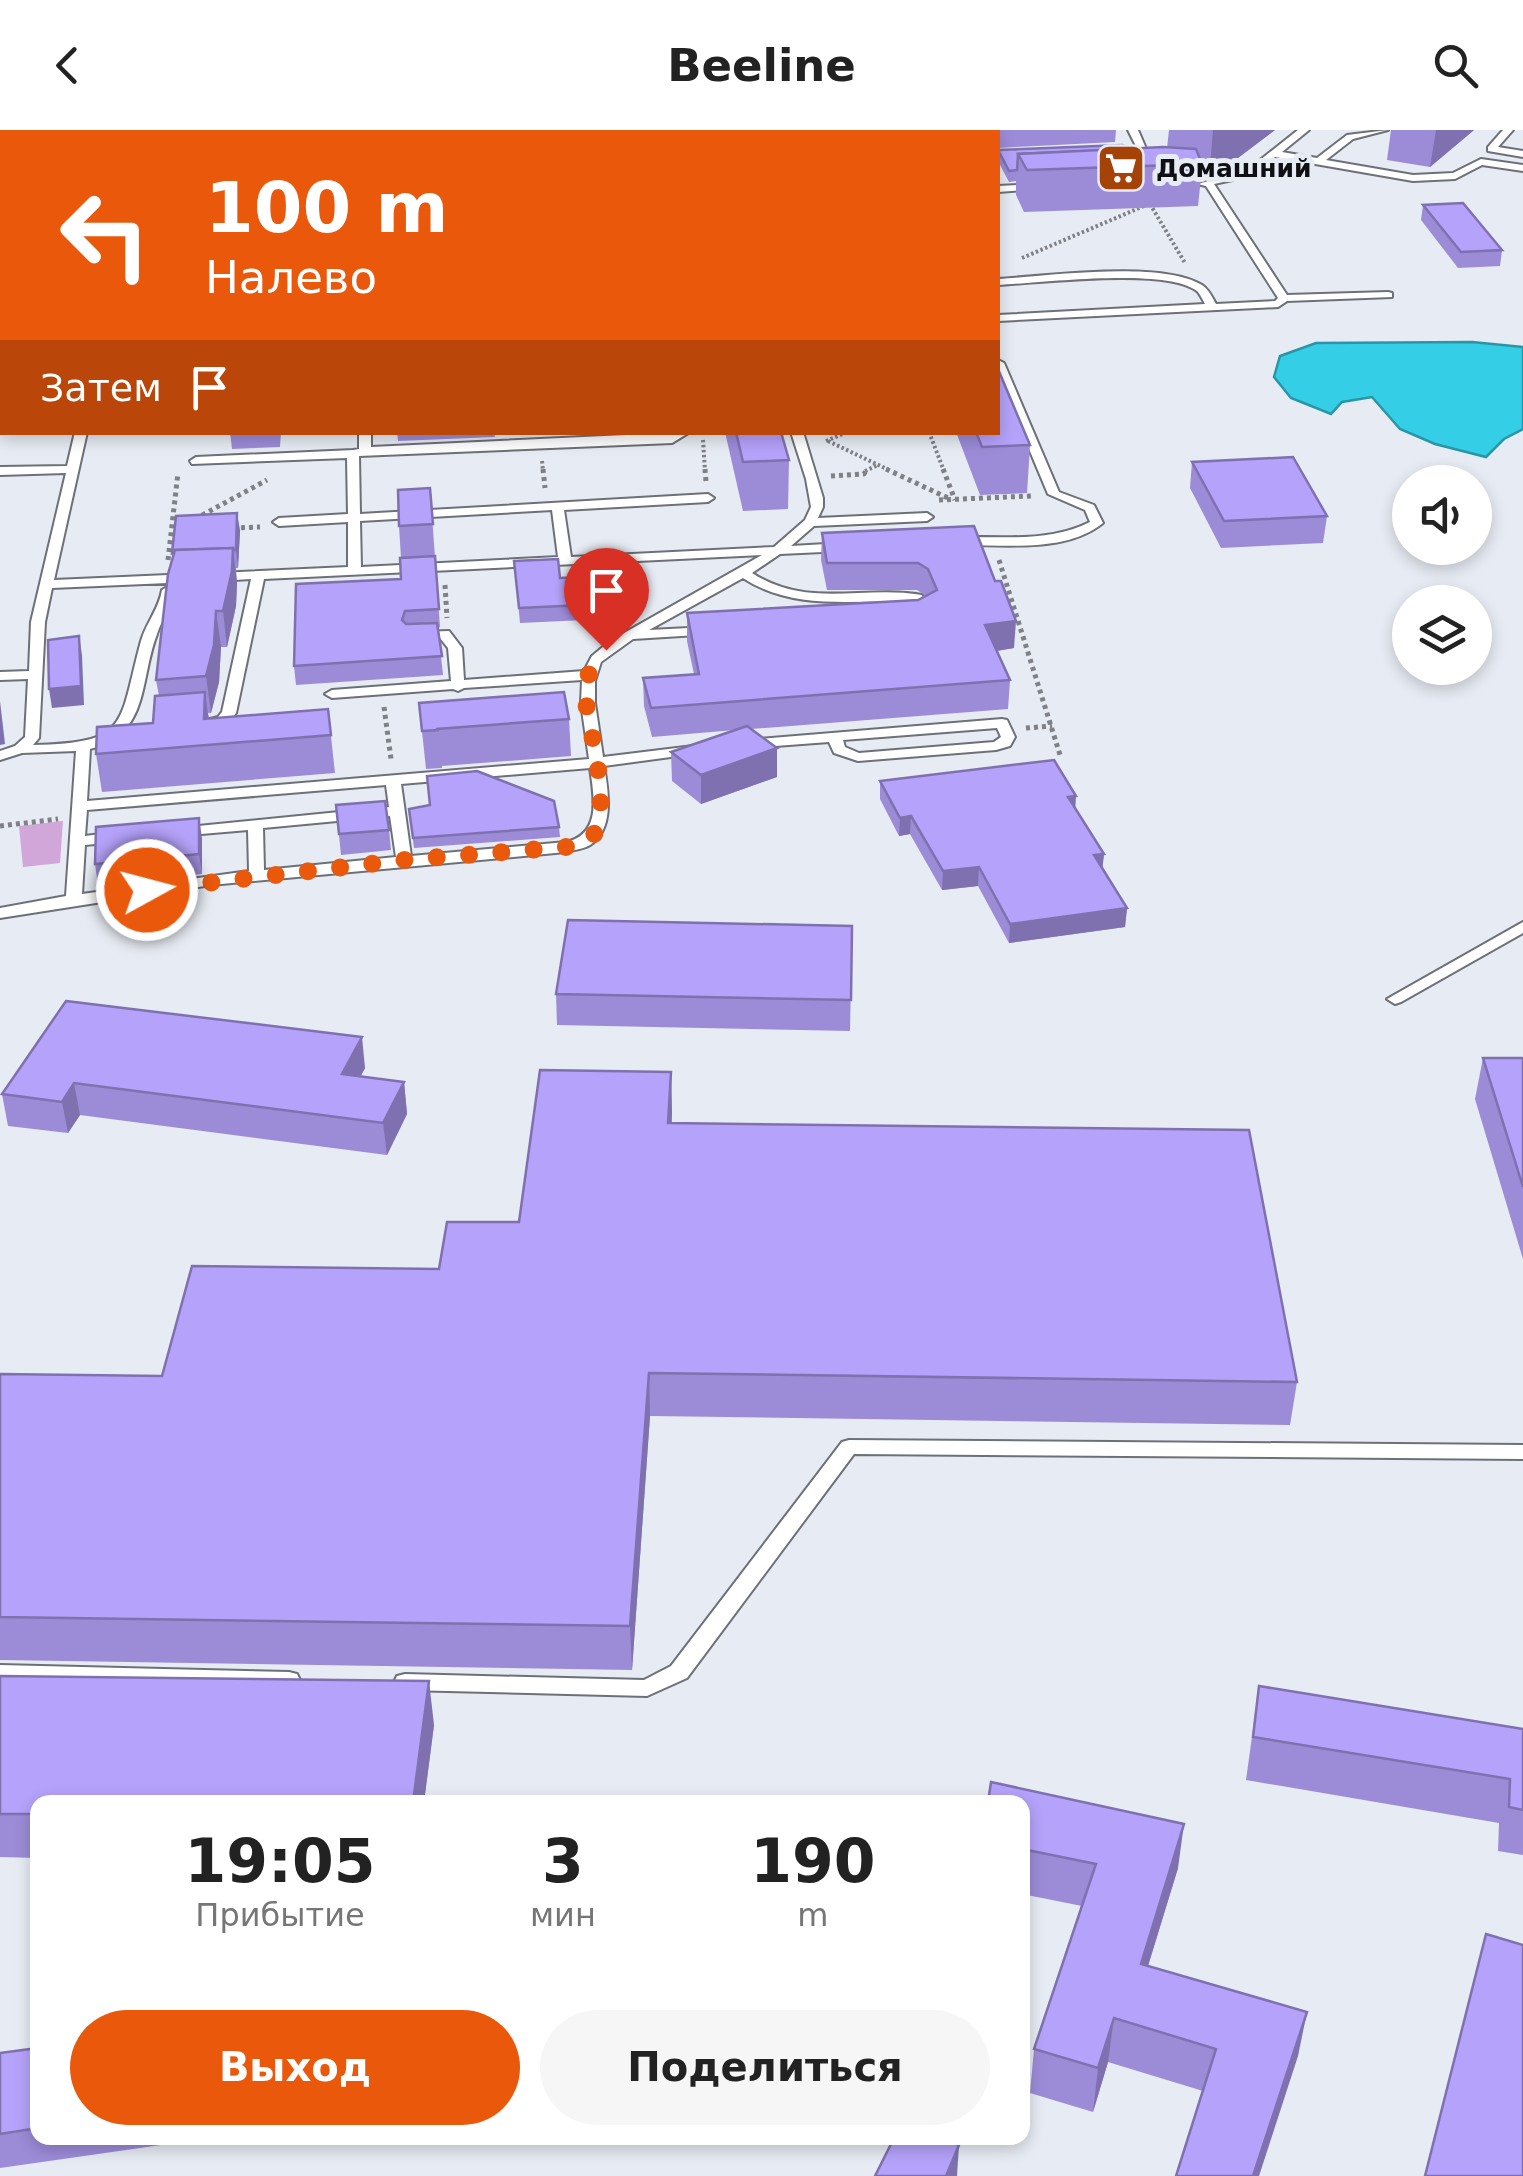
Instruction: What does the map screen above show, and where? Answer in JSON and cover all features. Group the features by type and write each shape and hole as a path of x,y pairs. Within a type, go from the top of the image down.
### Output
{"lane":[{"path":"1133,130 1163,182"},
{"path":"1182,182 1210,185 1248,174 1304,130"},
{"path":"1318,162 1350,137 1383,130"},
{"path":"1508,130 1491,149 1523,154"},
{"path":"1124,148 1142,148"},
{"path":"1274,154 1412,178 1455,176 1481,162 1523,168"},
{"path":"1142,182 1163,182"},
{"path":"1210,185 1284,298"},
{"path":"1000,189 1053,186"},
{"path":"1000,282 1152,276 1182,281 1202,290 1213,309"},
{"path":"1000,318 1256,308 1278,304 1284,298 1388,295"},
{"path":"933,542 1052,537 1086,531 1097,523 1090,508 1054,494 1000,368"},
{"path":"20,749 32,738 33,675 47,584 80,435"},
{"path":"355,571 354,519 364,435"},
{"path":"196,461 672,439 679,435"},
{"path":"0,913 74,898 404,860 566,847 587,841 597,829 599,760 585,690 593,664 630,635 782,550 814,522 818,507 798,435"},
{"path":"0,472 73,469"},
{"path":"279,522 708,498"},
{"path":"553,509 565,561"},
{"path":"814,522 927,517"},
{"path":"47,584 854,546"},
{"path":"742,572 760,586 799,598 910,597 920,601 924,619 899,621"},
{"path":"192,725 222,720 229,712 258,576"},
{"path":"0,756 20,749 83,749 115,737 129,721 151,628 167,604 170,579"},
{"path":"630,635 730,630"},
{"path":"412,636 444,634 455,648 458,687"},
{"path":"0,676 33,675"},
{"path":"332,694 590,676"},
{"path":"728,746 834,736 1002,723 1008,737 996,746 858,757 839,750 834,736"},
{"path":"122,729 140,728"},
{"path":"79,811 709,748"},
{"path":"74,898 83,749"},
{"path":"394,780 404,860"},
{"path":"158,834 398,811"},
{"path":"255,826 257,878"},
{"path":"78,840 140,835"},
{"path":"1395,998 1523,927"},
{"path":"392,1682 647,1688 679,1672 849,1447 1523,1452"},
{"path":"0,1673 314,1680"}],"path":[{"path":"1014,261 1150,204 1163,182"},
{"path":"1150,204 1192,274 1182,281"},
{"path":"702,435 708,498"},
{"path":"841,435 828,441 954,500 930,435"},
{"path":"540,443 553,509"},
{"path":"172,531 312,456"},
{"path":"170,579 166,574 180,462"},
{"path":"864,474 866,469 878,465"},
{"path":"992,540 1060,758"},
{"path":"444,579 448,623 444,634"},
{"path":"996,600 1012,599"},
{"path":"0,826 79,811"}],"shaded area":[{"path":"63,821 60,863 23,867 19,826"}],"water":[{"path":"1472,342 1523,347 1523,429 1504,439 1486,457 1435,444 1400,429 1372,397 1342,402 1331,414 1291,398 1274,377 1280,356 1316,343"}],"building":[{"path":"1122,145 1133,149 1018,154 1017,170 1009,171 1000,150"},
{"path":"1196,149 1202,164 1027,170 1018,154"},
{"path":"1463,203 1502,250 1461,252 1423,205"},
{"path":"1000,374 1030,445 982,447 977,435 1000,435"},
{"path":"737,435 782,435 789,460 743,462"},
{"path":"1293,457 1327,516 1224,521 1192,462"},
{"path":"430,488 433,524 399,526 398,490"},
{"path":"237,513 236,550 172,553 176,516"},
{"path":"974,526 995,581 1001,581 1016,621 985,625 1010,680 651,708 643,678 699,674 687,613 918,600 937,590 928,569 918,563 827,563 822,533"},
{"path":"233,548 232,571 223,611 216,611 214,645 206,676 156,680 168,574 175,550"},
{"path":"435,556 439,609 405,611 402,620 406,624 437,623 442,656 294,666 296,584 401,579 400,558"},
{"path":"558,559 560,578 622,575 627,603 519,608 514,561"},
{"path":"79,636 81,686 49,689 48,640"},
{"path":"205,692 204,719 328,709 331,735 96,754 97,727 153,723 155,696"},
{"path":"564,692 569,719 422,731 419,703"},
{"path":"747,726 777,748 701,775 671,752"},
{"path":"1054,760 1076,796 1068,797 1104,854 1094,855 1127,908 1010,924 979,867 943,871 911,816 900,818 880,781"},
{"path":"477,771 554,801 559,827 413,838 409,809 430,805 427,776"},
{"path":"385,801 389,830 339,834 336,805"},
{"path":"199,818 199,854 95,864 96,827"},
{"path":"568,920 852,926 851,1000 556,994"},
{"path":"66,1001 362,1037 342,1074 404,1082 383,1123 74,1083 62,1102 2,1094"},
{"path":"1483,1058 1523,1058 1523,1187"},
{"path":"540,1070 671,1072 668,1123 1249,1130 1297,1382 649,1373 630,1626 0,1617 0,1374 162,1376 192,1266 439,1269 447,1222 519,1222"},
{"path":"0,1676 429,1681 414,1795 30,1795 30,1814 0,1814"},
{"path":"1259,1686 1523,1729 1523,1810 1509,1807 1510,1779 1253,1737"},
{"path":"991,1782 1184,1824 1141,1964 1307,2012 1253,2176 1176,2176 1216,2049 1114,2018 1098,2068 1034,2049 1096,1864 1030,1851 1030,1795 989,1795"},
{"path":"1486,1934 1523,1945 1523,2176 1425,2176"},
{"path":"30,2049 30,2129 0,2134 0,2053"},
{"path":"890,2145 959,2145 946,2176 875,2176"}],"place":[{"name":"Домашний","path":"1121,168"}],"route":[{"path":"147,890 404,860 566,847 587,841 597,829 599,760 585,690 593,664 606,650"}]}
